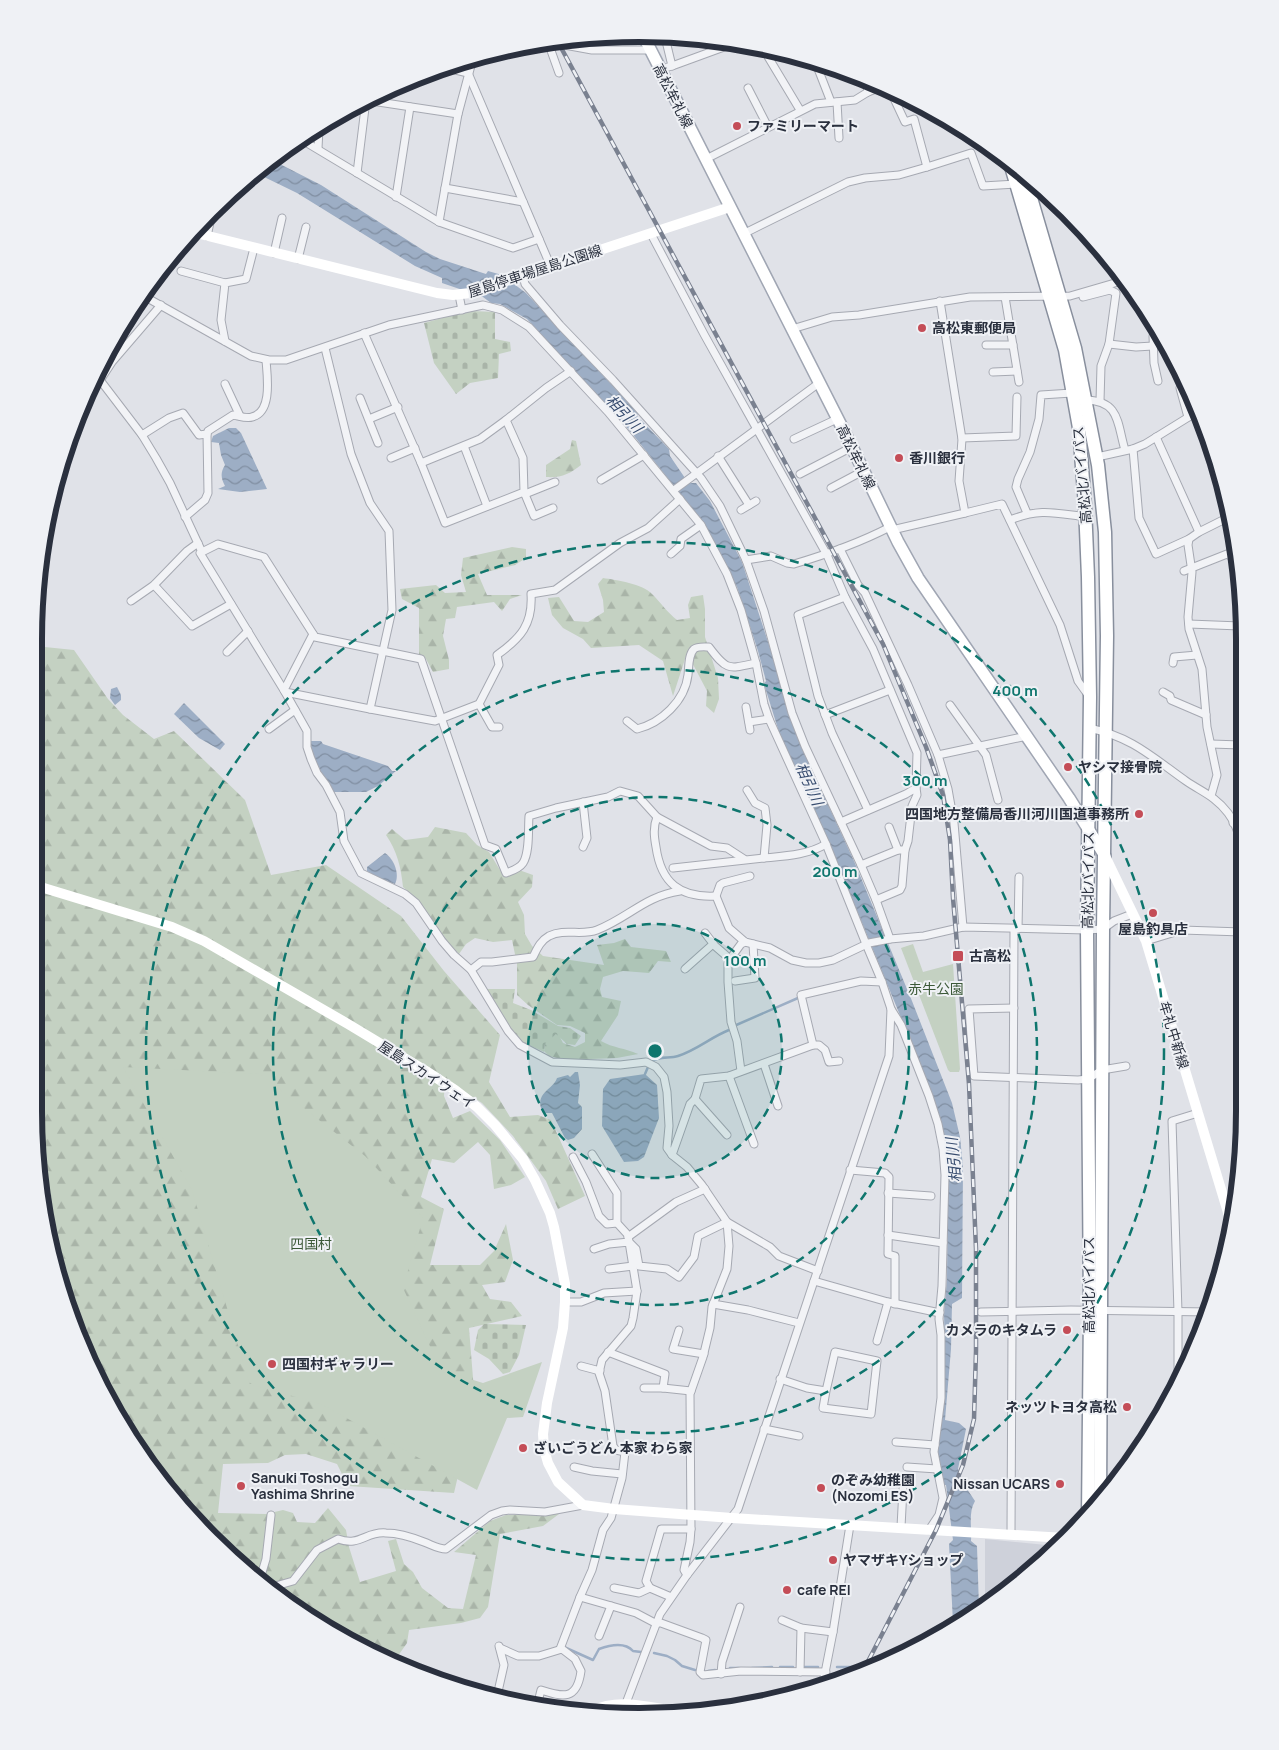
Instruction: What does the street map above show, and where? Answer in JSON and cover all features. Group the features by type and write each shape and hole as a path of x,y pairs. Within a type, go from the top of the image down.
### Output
{"highway":[{"name":"高松北バイパス","path":"1021,181 1060,296 1075,348 1097,457 1102,494 1107,569 1102,1070 1088,1503"},
{"name":"高松北バイパス","path":"1060,296 1065,350 1079,428 1086,517 1088,576 1090,697 1087,930 1088,1079 1100,1490"}],"main road":[{"name":"高松牟礼線","path":"647,42 666,68 706,160 918,578 1027,736 1105,856"}],"street":[{"path":"666,43 666,68 722,49"},
{"path":"574,47 592,50 651,50"},
{"path":"548,50 559,73"},
{"path":"768,57 800,110"},
{"path":"439,222 458,114 470,68"},
{"path":"819,70 834,102 839,138"},
{"path":"459,71 468,73"},
{"path":"468,73 551,267"},
{"path":"748,88 768,127"},
{"path":"867,88 868,92"},
{"path":"706,160 800,110 815,104 855,100 873,90"},
{"path":"895,100 905,122 914,119 927,167"},
{"path":"379,102 458,114"},
{"path":"396,197 410,107"},
{"path":"357,173 364,110"},
{"path":"318,137 318,148"},
{"path":"308,143 439,222 514,248 539,238"},
{"path":"743,234 848,182 865,178 899,175 971,153 983,186 1019,179"},
{"path":"445,188 524,202"},
{"name":"屋島停車場屋島公園線","path":"201,234 437,293 461,295 730,207"},
{"path":"274,253 282,218"},
{"path":"207,236 209,225"},
{"path":"298,259 306,227"},
{"path":"651,234 700,328 758,428 827,555 845,597 873,649 917,753 917,795 912,806 908,841 901,850 861,865"},
{"path":"181,271 225,283 246,279 254,248"},
{"path":"518,277 612,380 693,475 701,478 720,506 746,560 764,611 792,713 805,746 876,900 888,939"},
{"path":"1060,296 1117,282"},
{"path":"225,283 221,320 225,341"},
{"path":"792,329 832,317 859,315 940,301 1005,297 1060,296 1074,298 1110,290 1116,293 1109,344 1101,366 1100,401"},
{"path":"461,295 462,310"},
{"path":"1005,297 1019,382"},
{"path":"150,299 251,356 266,360 286,360 325,348 389,324 483,305 492,306 511,314 529,327 571,371 675,490 701,525 734,590 756,663 769,719 826,844 882,982 891,1009 901,1025 938,1124 945,1175 940,1313 941,1398 934,1460 943,1490 943,1498 939,1515 929,1530"},
{"path":"940,301 962,438 959,481 965,513"},
{"path":"109,365 161,305"},
{"path":"364,333 398,407 445,523 555,482"},
{"path":"1153,336 1154,363 1158,382"},
{"path":"1109,344 1136,347 1154,346"},
{"path":"986,346 1013,345"},
{"path":"325,348 350,454 370,503 389,531 392,610 381,652 370,709"},
{"path":"185,517 205,500 208,493 208,431 233,415 250,418 257,416 266,404 268,397 266,360"},
{"path":"421,463 480,439 571,371"},
{"path":"993,372 1017,371"},
{"path":"102,380 142,435 170,483 202,552 200,553 285,691 307,731 310,759 340,812 344,841 361,873 405,894 416,903 442,941 471,970 508,1031 520,1045 552,1062 620,1066 646,1062 656,1067 664,1077 669,1126 667,1148 672,1155 687,1167 705,1189 727,1222 770,1247 779,1256 818,1271"},
{"path":"675,490 718,456 819,383"},
{"path":"225,384 240,416"},
{"path":"1180,388 1188,417"},
{"path":"1027,513 1016,487 1030,452 1039,419 1041,395 1072,393"},
{"path":"962,438 1016,436 1017,397"},
{"path":"360,398 378,442"},
{"path":"1086,400 1100,401 1109,405 1114,412 1125,450"},
{"path":"369,419 398,407"},
{"path":"142,435 169,418 183,413 200,435 207,434"},
{"path":"1097,457 1145,444 1192,414"},
{"path":"794,439 838,419"},
{"path":"506,420 523,458 525,493 534,516 553,508"},
{"path":"1156,437 1199,532"},
{"path":"464,446 487,506"},
{"path":"800,474 852,447"},
{"path":"391,458 415,448"},
{"path":"1133,448 1139,518 1156,554 1189,539 1224,519"},
{"path":"602,480 644,455"},
{"path":"718,456 749,505"},
{"path":"832,488 863,471"},
{"path":"285,691 370,709 435,720 479,704 499,665 497,655 512,644 524,629 532,613 531,594 555,590 620,543 648,528 680,499"},
{"path":"741,510 756,501"},
{"path":"746,560 771,556 787,564 794,564 827,555 891,528 1002,504 1060,625 1078,681 1090,697"},
{"path":"1010,520 1027,513 1051,512 1086,517"},
{"path":"671,554 680,546 681,539 701,525"},
{"path":"1189,539 1188,570 1192,586 1189,624 1203,676 1206,715 1217,776 1212,796"},
{"path":"131,601 154,585 187,551 198,543"},
{"path":"202,552 218,544 264,556 315,636 381,652 421,659 485,845 496,849 506,873 517,869 524,863 529,836 529,816 608,797 620,790 638,796 657,817 711,846 727,848 744,859"},
{"path":"840,549 858,586 864,593 904,676 938,755 948,789 954,823 963,927"},
{"path":"1188,570 1227,554 1230,556"},
{"path":"154,585 192,626 232,604"},
{"path":"845,597 798,615 818,696 832,733 868,810"},
{"path":"1189,624 1236,626"},
{"path":"227,652 248,631"},
{"path":"285,691 313,634"},
{"path":"627,721 637,729 649,726 671,709 684,690 688,677 690,657 693,650 697,647 709,647 721,663 727,667 756,663"},
{"path":"1173,663 1174,656 1197,655"},
{"path":"826,715 890,690"},
{"path":"1163,692 1176,703 1206,715"},
{"path":"479,704 492,727 499,727"},
{"path":"950,705 986,755 998,800"},
{"path":"746,707 750,730"},
{"path":"269,729 295,710"},
{"path":"749,722 769,719"},
{"path":"1089,728 1120,736 1151,754 1187,782 1212,796 1229,814 1236,830"},
{"path":"938,755 1027,736"},
{"path":"1211,744 1236,745"},
{"path":"841,822 916,788"},
{"path":"747,790 755,803 765,808 767,826 764,858"},
{"path":"583,847 586,838 584,802"},
{"path":"657,817 653,826 658,863 666,877 680,891"},
{"path":"876,900 900,890 902,886 901,850 889,827"},
{"path":"672,868 800,853 818,849 826,844"},
{"name":"牟礼中新線","path":"1105,856 1146,941 1228,1210"},
{"path":"750,876 720,885 716,896 729,928 745,942 770,948 792,960 806,963 833,960 867,944 888,939 924,936 963,927 1103,929 1132,914"},
{"path":"1011,1534 1013,1077 1019,877"},
{"name":"屋島スカイウェイ","path":"42,887 172,926 204,941 356,1029 456,1090 478,1107 500,1130 523,1159 546,1203 563,1266 565,1284 563,1328 547,1403 543,1434 544,1449 548,1463 558,1482 583,1505"},
{"path":"471,970 480,962 532,957 539,944 546,937 560,931 584,932 596,930 652,898 669,892 680,891 700,897 716,896"},
{"path":"1146,941 1182,930 1236,932"},
{"path":"705,933 730,959"},
{"path":"740,1071 737,1041 731,1022 728,982 730,959 745,942"},
{"path":"685,969 714,944"},
{"path":"735,981 756,978 753,944"},
{"path":"813,1045 801,995 861,981 882,982"},
{"path":"1014,1008 969,1009 974,1076 1049,1080 1088,1079 1102,1070 1126,1066"},
{"path":"602,1706 624,1707 655,1623 687,1575 738,1509 889,1056 891,1009"},
{"path":"672,1155 690,1104 695,1099 701,1079 729,1076 813,1045 819,1045 825,1050 829,1062 839,1061"},
{"path":"764,1064 778,1106"},
{"path":"729,1076 754,1144"},
{"path":"695,1099 727,1135"},
{"path":"1178,1368 1172,1121 1198,1114"},
{"path":"592,1154 617,1193 617,1223 636,1249 639,1266 667,1269 679,1277 694,1257 698,1236 727,1222"},
{"path":"573,1156 586,1182 599,1216 607,1224 617,1223"},
{"path":"850,1170 885,1173 889,1177 888,1254 895,1256 892,1303 877,1341"},
{"path":"594,1248 629,1240 676,1202 705,1189"},
{"path":"888,1193 931,1196"},
{"path":"687,1575 684,1570 691,1529 689,1403 691,1391 704,1354 713,1304 727,1269 729,1246 727,1222"},
{"path":"888,1235 944,1243"},
{"path":"560,1649 592,1570 603,1530 611,1518 622,1474 625,1452 616,1450 613,1446 605,1391 601,1382 600,1371 602,1360 631,1326 637,1292 629,1240"},
{"path":"609,1269 633,1266"},
{"path":"814,1281 892,1303 940,1313"},
{"path":"565,1302 581,1302 604,1293 637,1292"},
{"path":"713,1304 748,1310 799,1323"},
{"path":"981,1312 1201,1312"},
{"path":"678,1330 673,1350 704,1354"},
{"path":"608,1352 666,1374 663,1388"},
{"path":"836,1352 877,1361 871,1414 823,1408 826,1391 836,1352"},
{"path":"581,1366 600,1371"},
{"path":"780,1379 807,1388 826,1391"},
{"path":"644,1388 691,1391"},
{"path":"764,1429 799,1436"},
{"path":"896,1442 935,1445"},
{"path":"574,1466 592,1471 622,1474"},
{"path":"907,1467 937,1469"},
{"path":"901,1527 903,1489"},
{"path":"278,1585 293,1581 317,1550 338,1539 347,1543 356,1542 369,1536 387,1533 446,1548 491,1515 502,1511 545,1512 583,1505 732,1518 1057,1537"},
{"path":"262,1572 266,1559 271,1515"},
{"path":"824,1678 850,1525"},
{"path":"671,1597 650,1588 646,1582 661,1529 691,1529"},
{"path":"614,1588 639,1593 650,1588"},
{"path":"580,1597 636,1613 655,1623 660,1623 706,1640 700,1672 703,1675 742,1672 826,1672"},
{"path":"599,1636 611,1606"},
{"path":"721,1674 722,1662 740,1607"},
{"path":"782,1620 801,1628 833,1632"},
{"path":"800,1672 801,1628"},
{"path":"498,1690 504,1665 499,1646 518,1656 539,1656 560,1649"},
{"path":"539,1698 541,1690 563,1696 568,1695 576,1688 581,1671 575,1659 560,1649"}],"shaded area":[{"path":"985,1539 1048,1545 1003,1584 985,1597"}],"green space":[{"path":"472,311 495,312 495,339 510,342 511,351 499,354 498,378 470,383 456,394 434,363 424,323"},
{"path":"572,440 576,441 581,465 565,475 546,477 546,465 570,449"},
{"path":"512,547 526,549 526,558 515,565 478,574 487,595 522,595 510,599 502,611 494,602 457,607 455,618 446,619 443,636 449,660 449,669 433,672 426,659 419,655 419,608 402,599 400,589 436,585 445,593 466,592 461,575 463,558"},
{"path":"603,578 629,583 648,591 677,620 690,618 688,605 691,597 703,595 705,637 718,678 719,699 714,713 706,706 707,691 687,653 673,696 663,661 639,645 591,648 583,639 563,628 552,615 548,598 559,597 574,621 588,622 604,612 603,600 598,584"},
{"path":"42,647 74,650 108,699 123,715 154,739 174,731 245,800 271,875 326,865 401,916 444,971 500,1035 489,1082 510,1117 538,1115 551,1120 585,1196 558,1209 546,1181 513,1136 482,1103 445,1079 444,1096 453,1118 470,1111 500,1140 525,1177 511,1185 494,1189 490,1155 478,1142 454,1163 432,1159 421,1197 444,1209 430,1265 480,1265 494,1251 506,1224 513,1260 505,1282 482,1285 490,1299 511,1302 522,1316 469,1328 475,1403 454,1493 348,1486 337,1464 306,1454 285,1455 268,1463 223,1464 218,1513 266,1514 283,1510 293,1513 297,1522 315,1523 328,1508 346,1530 349,1547 360,1582 396,1571 388,1541 396,1539 404,1564 413,1572 422,1588 448,1608 463,1609 476,1555 454,1552 490,1521 506,1515 559,1514 543,1526 500,1534 488,1607 480,1618 461,1623 409,1630 407,1643 398,1656 341,1628 276,1584 217,1533 166,1474 122,1409 104,1375 74,1302 54,1227 44,1150 42,1110"},
{"path":"435,827 466,833 477,845 489,852 503,875 519,870 533,875 532,887 518,902 524,915 525,934 532,946 543,956 604,965 597,945 614,943 625,939 631,947 666,951 671,962 658,961 649,973 623,971 603,977 600,989 602,997 621,1001 618,1015 601,1041 638,1054 617,1058 565,1060 549,1056 544,1051 546,1040 558,1033 563,1043 575,1047 585,1042 585,1033 570,1026 557,1025 517,995 517,964 512,940 493,942 475,938 466,944 459,954 440,934 419,901 403,887 398,860 386,835 392,829 405,840 428,837"},
{"name":"赤牛公園","path":"913,944 923,972 953,964 959,1072 950,1072 948,1070 901,948"},
{"path":"485,989 515,989 513,1003 531,1010 558,1026 570,1028 581,1036 575,1045 567,1044 556,1034 545,1044 544,1052 522,1042 510,1029"},
{"name":"四国村","path":"123,1067 260,1074 365,1156 423,1218 403,1288 441,1370 483,1383 542,1362 523,1417 507,1418 477,1490 321,1404 253,1385 249,1382 192,1190"},
{"path":"484,1324 526,1325 519,1355 510,1372 503,1374 489,1359 474,1350 478,1330"}],"water":[{"name":"相引川","path":"279,164 321,185 426,252 440,259 486,274 488,271 502,275 526,293 669,449 670,456 685,478 691,483 696,483 710,501 742,562 791,721 854,861 912,1001 952,1103 960,1137 963,1167 962,1298 952,1304 951,1349 945,1420 959,1423 966,1429 958,1469 963,1483 975,1501 971,1515 971,1541 977,1546 979,1601 953,1619 949,1544 953,1540 946,1485 943,1485 937,1458 945,1356 944,1314 947,1279 948,1175 943,1137 932,1093 832,850 783,745 764,684 766,681 758,651 737,587 698,516 630,431 527,319 500,304 491,303 483,297 442,283 442,278 415,266 297,193 263,177"},
{"path":"229,428 236,428 241,433 267,489 240,492 218,489 225,486 222,471 225,465 219,443 211,442 213,436"},
{"path":"117,687 121,700 115,705 110,698 111,689"},
{"path":"184,703 225,744 220,750 199,738 174,714"},
{"path":"311,741 321,741 323,744 388,766 392,771 396,771 378,786 366,792 333,792 315,762"},
{"path":"385,853 395,867 397,876 395,884 367,871 367,867"},
{"path":"575,1072 578,1072 580,1085 578,1103 582,1107 582,1129 574,1138 568,1140 565,1138 552,1113 543,1113 540,1101 557,1078 568,1075 570,1077"},
{"path":"645,1074 657,1085 659,1118 644,1157 638,1161 624,1162 602,1126 603,1089 610,1079"}],"waterway":[{"path":"734,1026 798,998"},
{"path":"651,1062 685,1053 729,1030"},
{"path":"645,1074 648,1067"},
{"path":"564,1647 593,1660 599,1649 612,1646 622,1645 633,1651 641,1652"},
{"path":"654,1653 667,1656 682,1666 695,1670"},
{"path":"752,1668 772,1667"},
{"path":"780,1667 793,1667"},
{"path":"804,1667 818,1667"},
{"path":"837,1667 855,1667"},
{"path":"730,1668 739,1668"},
{"path":"708,1671 715,1670"}],"railway":[{"path":"561,48 883,644 926,747 943,795 950,840 953,898 969,1084 976,1249 974,1419 963,1465 936,1530 868,1662"}],"place":[{"name":"ファミリーマート","path":"737,126"},
{"name":"高松東郵便局","path":"922,328"},
{"name":"香川銀行","path":"899,458"},
{"name":"ヤシマ接骨院","path":"1068,767"},
{"name":"四国地方整備局香川河川国道事務所","path":"1139,814"},
{"name":"屋島釣具店","path":"1153,913"},
{"name":"古高松","path":"958,956"},
{"name":"カメラのキタムラ","path":"1067,1330"},
{"name":"四国村ギャラリー","path":"272,1364"},
{"name":"ネッツトヨタ高松","path":"1127,1407"},
{"name":"ざいごうどん 本家 わら家","path":"523,1448"},
{"name":"Nissan UCARS","path":"1060,1484"},
{"name":"Sanuki Toshogu Yashima Shrine","path":"241,1486"},
{"name":"のぞみ幼稚園 (Nozomi ES)","path":"821,1488"},
{"name":"ヤマザキYショップ","path":"833,1560"},
{"name":"cafe REI","path":"787,1590"}]}
